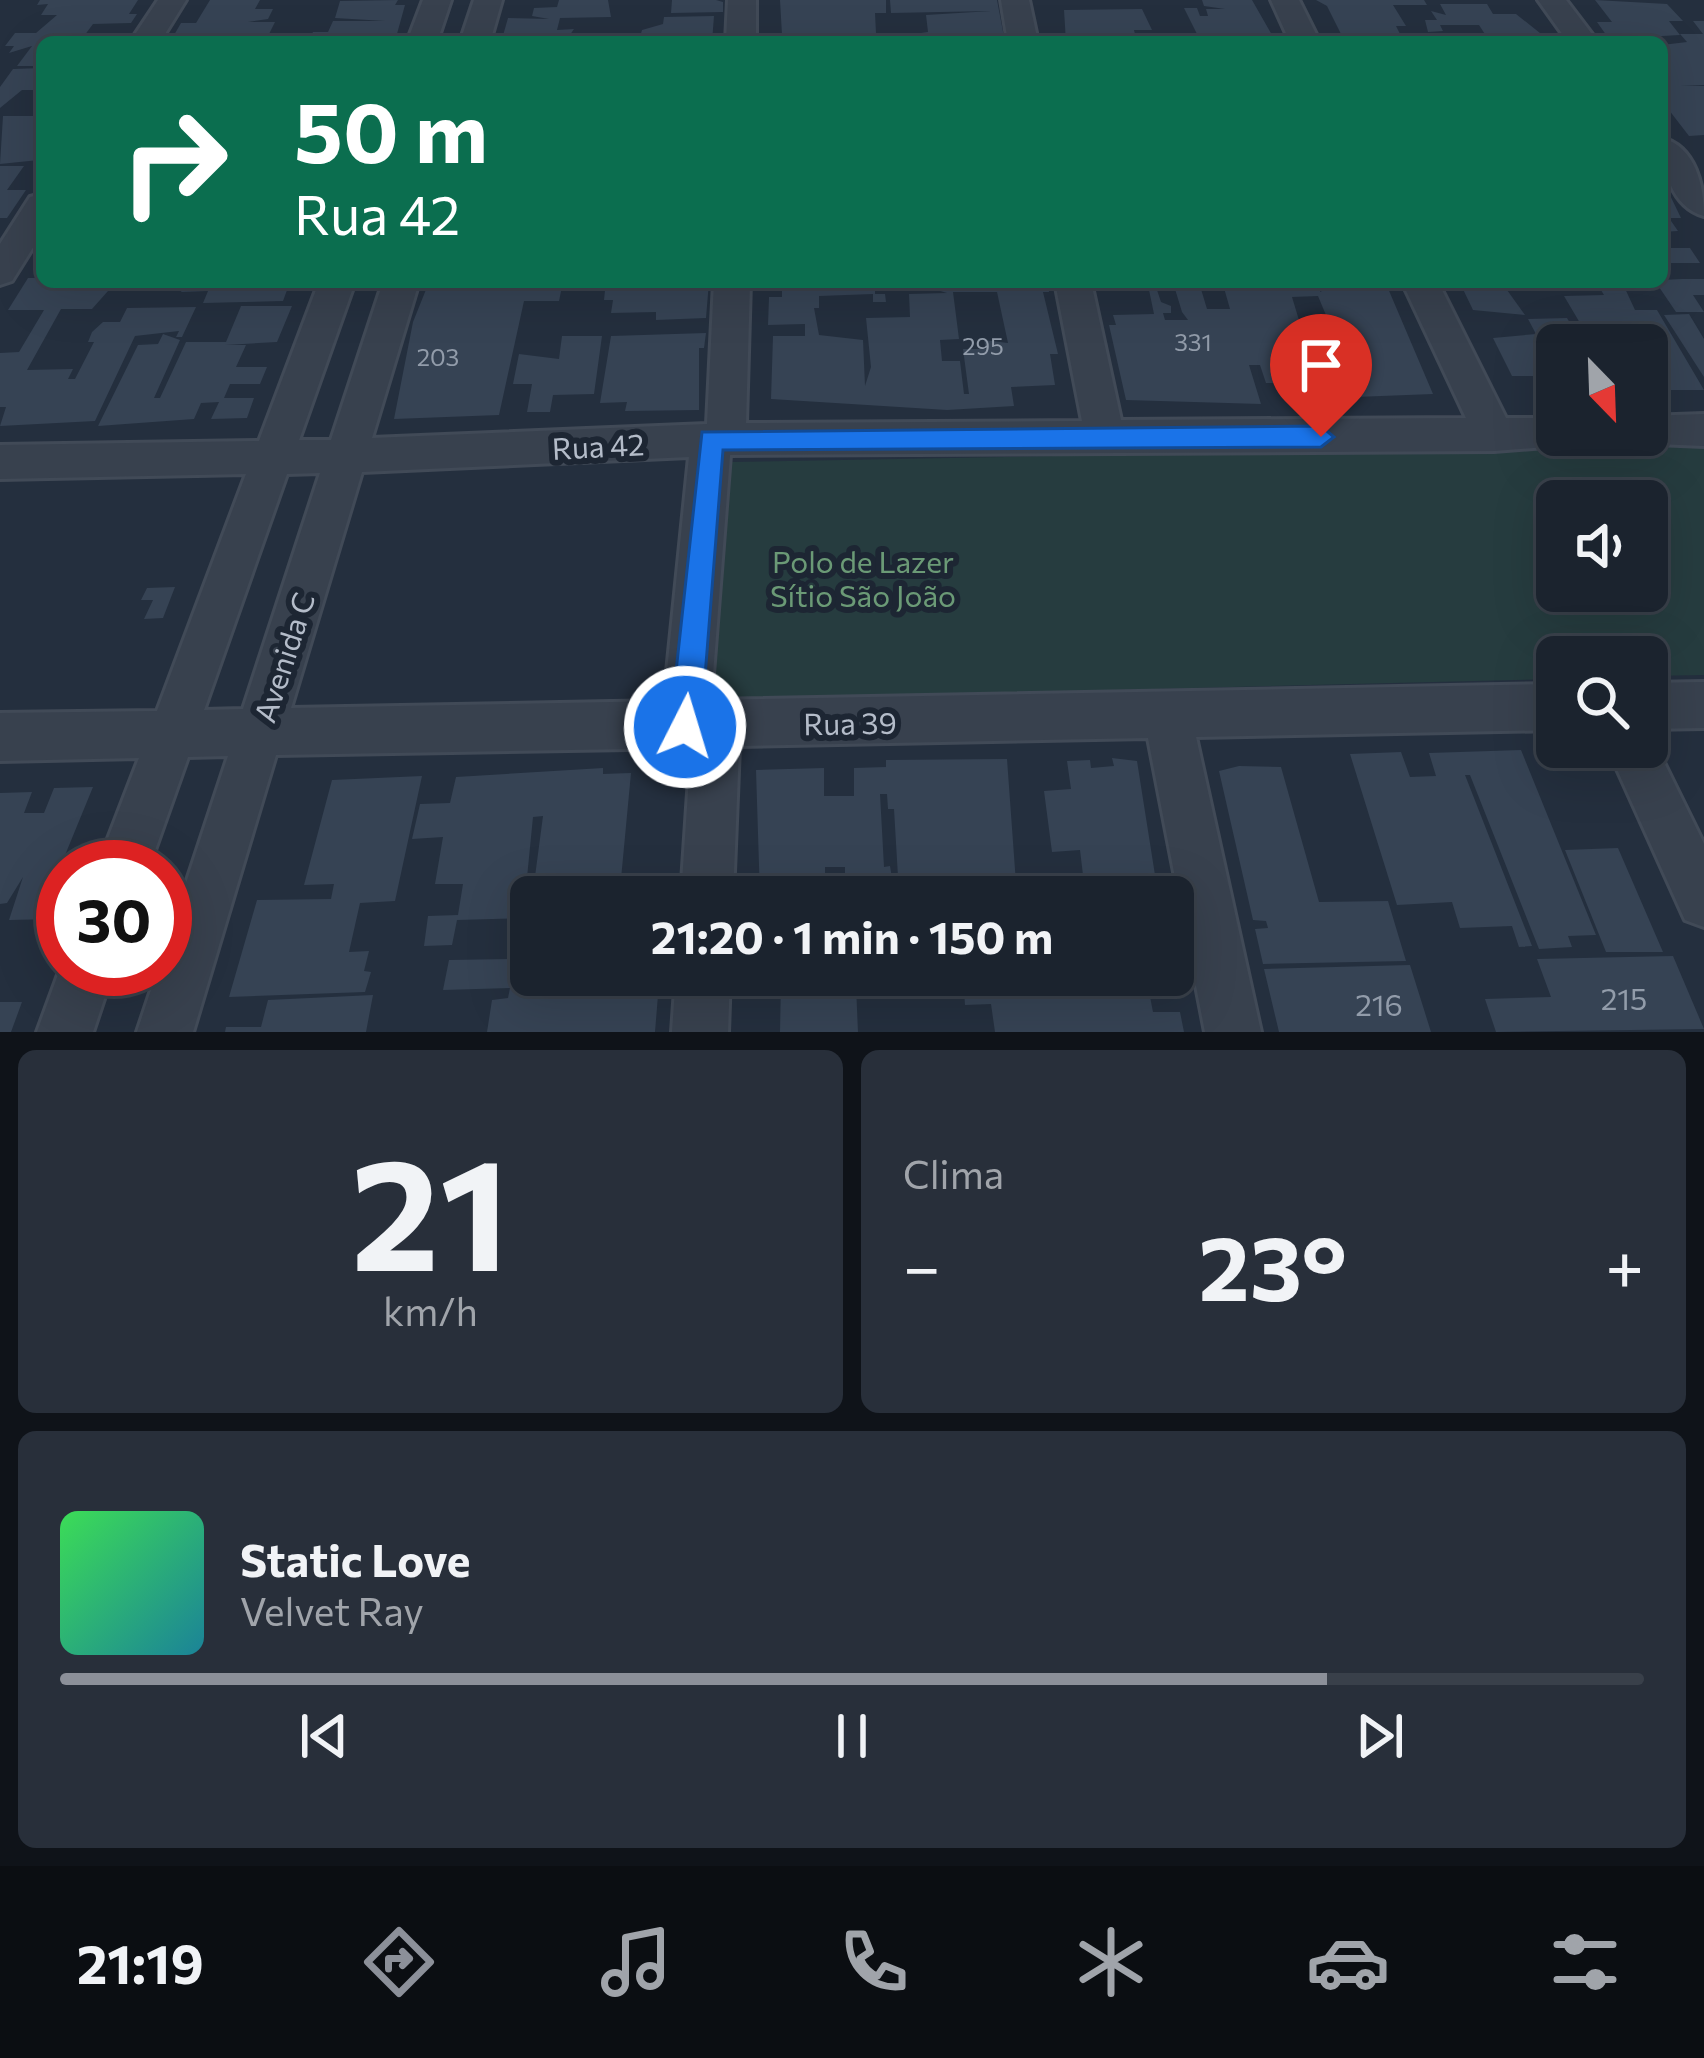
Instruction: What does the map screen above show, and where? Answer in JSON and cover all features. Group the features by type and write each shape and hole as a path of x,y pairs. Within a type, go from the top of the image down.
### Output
{"street":[{"path":"149,36 172,0"},
{"path":"424,36 437,0"},
{"path":"477,36 488,0"},
{"path":"741,36 742,0"},
{"path":"1015,0 1022,36"},
{"path":"1285,0 1302,36"},
{"path":"1552,0 1579,36"},
{"path":"1668,156 1704,205"},
{"path":"0,272 36,215"},
{"path":"133,840 335,288"},
{"name":"Avenida C","path":"165,1032 399,288"},
{"path":"706,876 701,726 731,288"},
{"path":"1073,288 1105,439"},
{"path":"1423,288 1494,435"},
{"path":"1668,431 1704,430"},
{"name":"Rua 42","path":"0,462 347,456 718,440 1536,434"},
{"path":"1668,706 1704,706"},
{"name":"Rua 39","path":"0,737 1536,707"},
{"path":"1167,714 1233,1032"},
{"path":"1641,768 1704,901"},
{"path":"65,1032 78,996"},
{"path":"700,1032 702,996"}],"green space":[{"name":"Polo de Lazer Sítio São João","path":"1704,444 1704,675 1668,676 1668,636 1536,636 1536,680 709,700 731,462 1536,447 1536,456 1668,456 1668,445"}],"building":[{"path":"40,0 138,0 129,14 137,14 131,23 93,24 84,36 36,36 36,66 17,66 32,46 9,53 14,46 5,46 15,33 36,33 57,15 41,15 48,4 37,5"},
{"path":"210,0 260,0 255,9 273,9 268,19 248,22 275,22 269,34 173,36 181,23 196,23"},
{"path":"398,0 395,5 405,5 396,36 311,36 328,32 333,21 385,21 335,18 340,1"},
{"path":"559,0 608,0 611,17 560,18 557,30 574,29 569,36 503,36 508,18 549,19 532,16 534,8 557,7"},
{"path":"672,0 716,0 723,2 723,12 671,13"},
{"path":"780,0 886,0 886,13 875,13 876,33 905,36 776,36 782,35"},
{"path":"890,0 997,0 1004,36 921,36 928,32 926,15 991,11 891,13"},
{"path":"1202,0 1252,0 1272,35 1198,36 1184,8 1197,8 1200,16 1208,16 1206,9 1225,9 1204,6"},
{"path":"1316,0 1424,0 1427,5 1393,5 1406,26 1396,26 1401,36 1342,36 1327,6"},
{"path":"1595,0 1667,4 1683,21 1669,21 1680,35 1662,36 1607,36 1597,22 1612,22"},
{"path":"1440,4 1487,4 1493,14 1516,14 1540,33 1486,36 1479,25 1440,25 1443,31 1428,32 1425,20 1437,20 1431,11 1446,15"},
{"path":"1142,9 1152,30 1134,30 1136,36 1066,36 1064,10"},
{"path":"714,16 712,36 640,36 642,30 663,24 664,17"},
{"path":"1693,21 1704,21 1704,85 1681,86 1704,86 1704,135 1689,136 1668,109 1668,44 1687,42 1680,34 1703,34"},
{"path":"36,68 36,90 22,90 0,108 0,87 13,69"},
{"path":"3,116 36,116 36,160 0,164"},
{"path":"0,166 24,166 7,190 26,190 7,218 0,218"},
{"path":"1668,191 1681,218 1669,218 1678,231 1668,232"},
{"path":"1668,248 1690,248 1700,263 1668,263"},
{"path":"28,278 36,278 36,288 111,288 92,309 61,309 27,370 73,369 68,379 75,379 94,342 88,342 92,332 103,322 120,322 127,308 196,307 182,337 176,337 179,331 135,336 95,421 0,426 6,407 0,407 0,353 19,352 44,310 8,310"},
{"path":"1704,279 1704,295 1693,295 1704,312 1676,312 1660,288 1668,288 1668,280"},
{"path":"183,288 288,288 283,301 203,303 208,291 181,292"},
{"path":"427,288 562,288 559,301 524,301 499,415 394,419 413,322"},
{"path":"708,288 706,318 656,320 656,312 611,313 613,300 604,300 605,290"},
{"path":"782,288 875,288 875,294 885,294 886,302 873,302 873,294 819,296 819,308 814,308 819,335 863,340 865,386 871,367 866,318 910,317 909,294 947,293 937,288 1049,288 1043,292 1058,354 1050,354 1055,385 1011,387 1014,406 947,410 771,399 773,336 805,336 805,324 768,325 769,297 782,297","holes":["953,292 997,292 1008,343 984,340 986,349 963,349 969,394 964,394 960,361 942,361 940,340 959,339"]},
{"path":"1141,288 1224,288 1316,288 1321,292 1323,288 1388,288 1433,394 1330,398 1310,344 1338,344 1318,296 1292,297 1318,383 1308,383 1310,391 1277,390 1274,383 1266,383 1260,365 1249,365 1261,404 1126,400 1109,325 1116,325 1113,315 1154,314 1149,290","holes":["1224,288 1230,309 1207,309 1201,289","1175,289 1188,320 1165,320 1163,313 1171,313 1171,306 1161,302 1157,290"]},
{"path":"1462,288 1506,288 1525,315 1473,310"},
{"path":"1600,288 1625,288 1635,310 1657,310 1665,324 1581,324 1564,296 1604,295"},
{"path":"241,306 292,306 277,342 225,345 246,345 236,367 267,367 260,384 230,384 224,398 254,398 247,418 211,419 219,402 201,403 194,419 98,426 138,345 158,344 163,334 180,340 154,398 160,398 186,342 226,342"},
{"path":"1689,314 1704,339 1704,377 1664,315"},
{"path":"1567,318 1571,324 1536,324 1536,334 1528,319"},
{"path":"1668,329 1704,390 1668,390"},
{"path":"706,333 704,348 699,348 699,410 625,411 627,402 600,403 611,336"},
{"path":"1536,334 1536,376 1512,376 1493,338"},
{"path":"562,336 602,336 594,394 553,395 550,412 527,412 532,384 513,384 519,354 559,359"},
{"path":"175,587 163,618 144,619 153,600 141,600 147,588"},
{"path":"1521,750 1596,935 1568,936 1572,947 1539,949 1470,775 1465,775 1532,946 1519,947 1512,926 1460,928 1452,902 1397,905 1350,754 1401,752 1410,777 1436,776 1429,753"},
{"path":"1112,758 1137,761 1155,875 1083,875 1080,850 1052,852 1044,791 1071,789 1067,761 1090,760 1091,768 1114,766"},
{"path":"1007,759 1015,876 898,876 894,809 888,809 887,794 880,794 884,867 890,866 892,876 845,876 845,867 825,867 825,876 759,876 756,770 824,768 824,796 854,796 854,768 886,767 886,760"},
{"path":"1239,766 1281,767 1319,902 1388,901 1406,961 1263,964 1255,929 1268,928 1266,921 1253,920 1219,771"},
{"path":"603,768 603,774 631,773 621,876 535,876 543,816 533,817 527,876 510,876 510,918 457,920 452,945 424,946 428,916 458,915 463,884 435,884 443,837 412,839 420,804 450,803 456,777"},
{"path":"422,776 395,901 360,903 349,952 369,951 364,971 371,972 365,992 229,997 257,900 331,899 334,884 304,885 332,780"},
{"path":"93,787 71,840 36,840 36,919 9,920 23,877 7,903 0,904 0,793 32,792 24,813 44,813 54,788"},
{"path":"1618,848 1663,952 1606,952 1565,850"},
{"path":"1673,956 1704,1029 1496,1032 1485,999 1551,997 1537,959"},
{"path":"510,959 510,988 443,990 449,960"},
{"path":"1410,965 1431,1032 1279,1032 1264,969"},
{"path":"510,988 510,996 658,996 655,1032 487,1032 492,1000 508,998"},
{"path":"373,995 366,1032 225,1032 226,1027 261,1027 268,1000"},
{"path":"781,996 856,996 858,1032 780,1032"},
{"path":"964,996 1150,996 1153,1012 1180,1012 1184,1032 995,1032 991,1004 965,1005"},
{"path":"0,1002 22,1002 11,1032 0,1032"}],"route":[{"path":"685,727 711,440 1321,437"}]}
